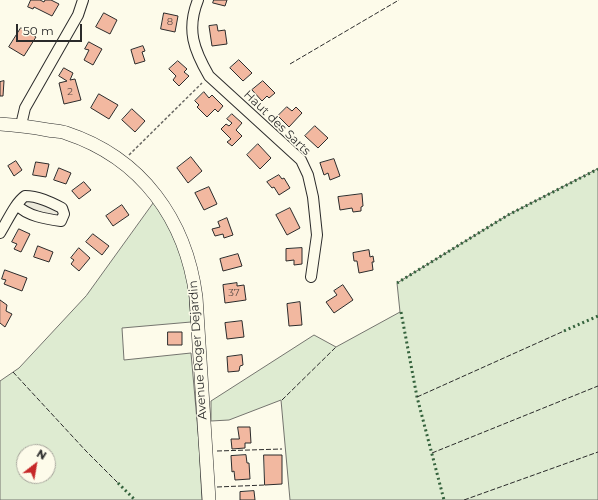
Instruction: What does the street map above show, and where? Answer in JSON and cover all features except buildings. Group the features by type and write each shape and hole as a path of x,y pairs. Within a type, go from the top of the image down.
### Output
{"main road":[{"name":"Avenue Roger Dejardin","path":"0,124 21,125 66,133 105,150 122,161 159,198 172,219 185,248 193,277 196,297 209,500"}],"street":[{"path":"21,125 25,108 78,15 83,0"},
{"name":"Haut des Sarts","path":"198,0 194,9 192,37 199,58 209,76 300,160 308,175 313,197 317,235 311,277"},
{"path":"0,233 17,205"}],"path":[{"path":"122,161 209,76"}],"green space":[{"path":"598,169 598,500 290,500 281,400 229,420 211,421 211,401 314,335 336,347 400,312 397,283 508,215"},
{"path":"155,201 175,235 188,277 191,322 122,328 124,360 191,353 199,443 202,500 0,500 0,381 19,368 86,296"}],"shaded area":[{"path":"28,199 58,209 62,213 58,217 28,209 24,206 23,201"}],"hedge":[{"path":"397,283 508,215 598,169"},
{"path":"401,312 417,397 444,500"},
{"path":"564,331 598,316"},
{"path":"118,483 135,500"}],"fence":[{"path":"290,64 399,0"},
{"path":"417,397 564,331"},
{"path":"282,400 336,347"},
{"path":"13,372 86,451 118,483"},
{"path":"432,453 598,386"},
{"path":"217,451 282,449"},
{"path":"464,500 598,452"},
{"path":"217,487 265,485"}]}
